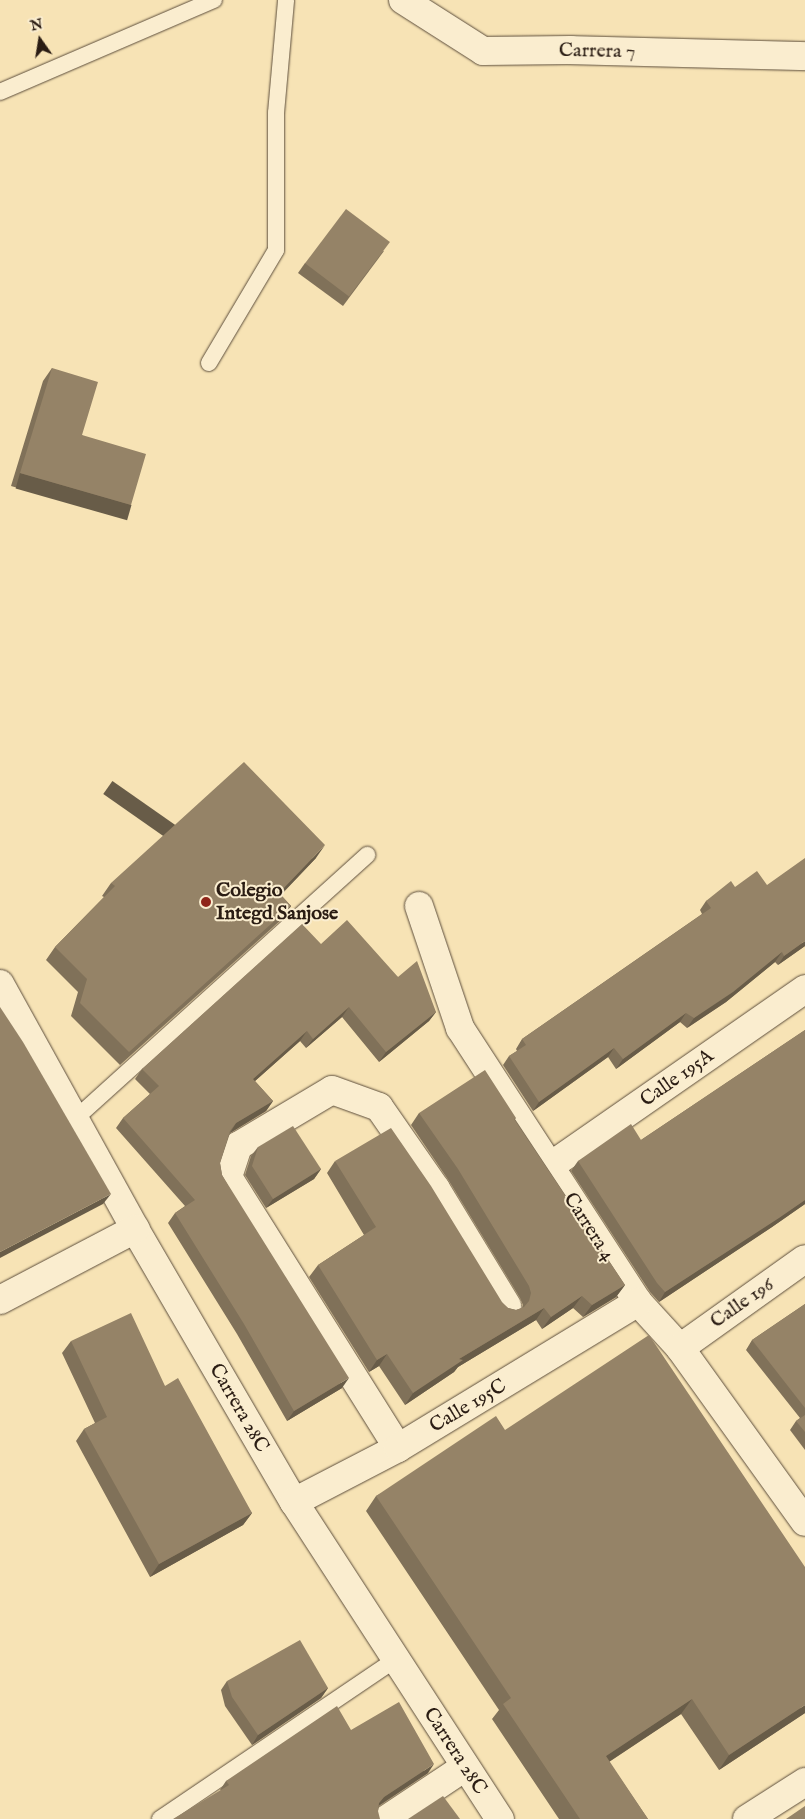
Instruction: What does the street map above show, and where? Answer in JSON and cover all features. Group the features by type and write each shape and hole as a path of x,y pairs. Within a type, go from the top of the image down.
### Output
{"street":[{"name":"Carrera 7","path":"403,0 483,51 571,50 805,56"},
{"name":"Carrera 4","path":"419,906 460,1028 638,1302 680,1348 805,1522"},
{"name":"Carrera 28C","path":"0,984 135,1228 294,1502 500,1819"},
{"name":"Calle 195A","path":"549,1167 805,989"},
{"path":"398,1448 228,1176 238,1146 332,1090 379,1107 436,1189 507,1306"},
{"path":"0,1300 135,1228"},
{"name":"Calle 196","path":"680,1348 805,1258"},
{"name":"Calle 195C","path":"294,1502 398,1448 638,1302"},
{"path":"387,1819 465,1767"},
{"path":"747,1819 805,1782"}],"lane":[{"path":"0,92 214,0"},
{"path":"209,363 276,250 276,113 286,0"},
{"path":"75,1119 366,855"},
{"path":"160,1819 396,1659"}],"building":[{"path":"346,209 390,242 349,296 305,263"},
{"path":"52,368 98,382 82,435 146,454 131,505 20,473"},
{"path":"244,762 325,845 279,893 291,906 129,1052 80,1003 87,979 55,947 115,886 111,883"},
{"path":"805,858 805,941 784,956 782,952 733,992 694,1018 686,1013 623,1059 614,1048 539,1102 509,1056 526,1045 522,1039 711,908 706,901 731,881 735,887 757,871 767,885"},
{"path":"347,920 398,977 417,961 436,1012 386,1052 349,1007 313,1039 307,1031 253,1079 273,1101 236,1123 230,1131 220,1163 222,1175 349,1378 294,1411 244,1324 175,1213 195,1200 123,1118 159,1086 142,1069 302,924 321,944"},
{"path":"0,1007 23,1042 111,1194 0,1252"},
{"path":"805,1030 805,1200 665,1292 657,1283 578,1161 631,1124 641,1140"},
{"path":"485,1070 516,1118 514,1119 625,1285 592,1305 582,1296 551,1317 544,1308 459,1359 463,1360 413,1393 387,1354 377,1360 318,1265 376,1227 335,1161 391,1128 431,1186 502,1302 508,1308 516,1310 524,1307 529,1301 531,1293 529,1286 458,1169 419,1113"},
{"path":"293,1126 321,1169 273,1199 252,1166 258,1147"},
{"path":"805,1304 805,1408 752,1340"},
{"path":"131,1313 165,1386 178,1378 252,1513 159,1564 84,1429 107,1417 71,1341"},
{"path":"649,1335 805,1567 805,1705 729,1755 692,1699 606,1756 648,1819 580,1819 503,1704 511,1698 376,1496 496,1416 505,1430"},
{"path":"805,1415 805,1432 796,1421"},
{"path":"300,1640 328,1688 258,1735 232,1697 227,1681"},
{"path":"399,1702 434,1764 384,1797 379,1803 380,1819 173,1819 229,1785 226,1781 337,1706 351,1730"},
{"path":"443,1796 460,1819 408,1819"},
{"path":"805,1806 805,1819 786,1819"}],"place":[{"name":"Colegio Integd Sanjose","path":"206,902"}]}
